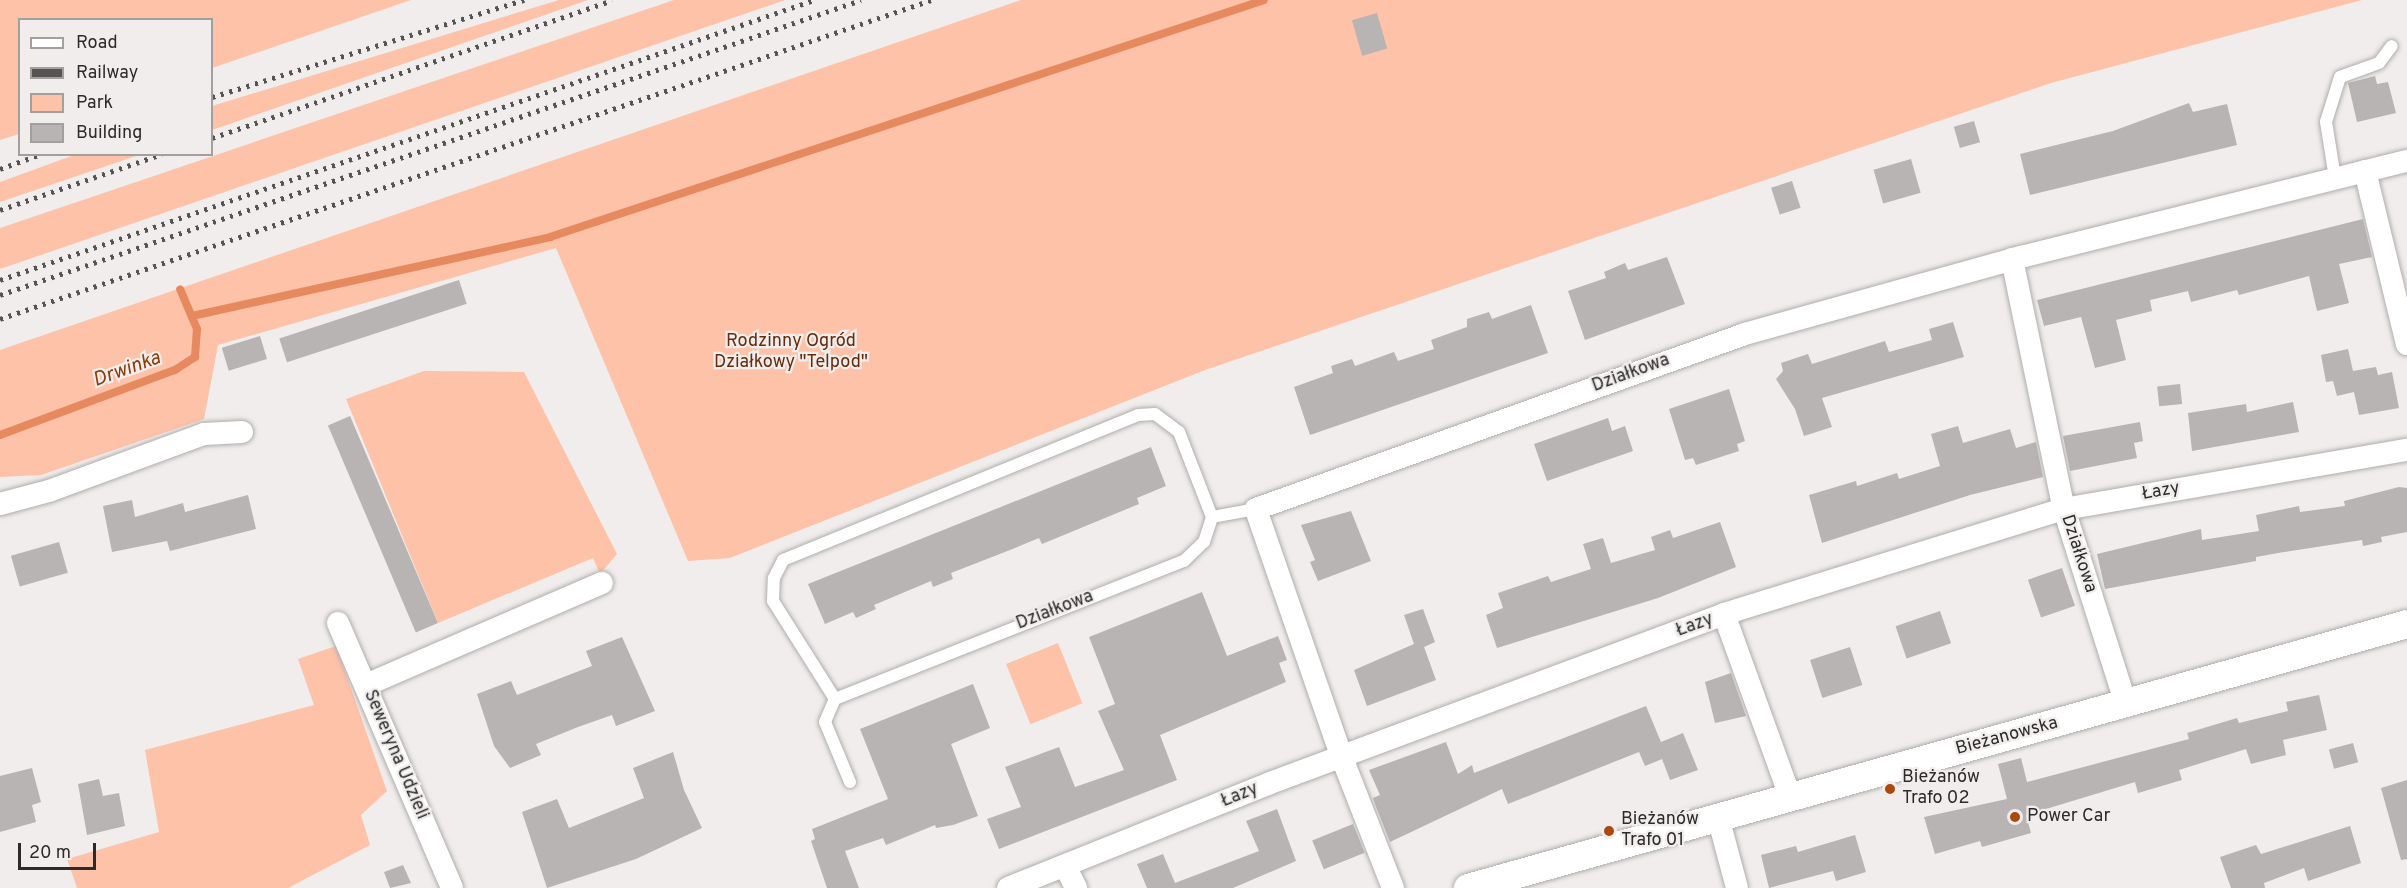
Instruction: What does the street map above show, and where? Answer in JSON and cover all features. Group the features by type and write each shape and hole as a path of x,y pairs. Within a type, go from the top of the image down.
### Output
{"street":[{"name":"Działkowa","path":"1256,509 1744,334 2013,259 2407,161"},
{"path":"2365,171 2407,344"},
{"name":"Działkowa","path":"2013,259 2064,509 2126,705"},
{"path":"0,504 49,491 204,434 243,432"},
{"name":"Łazy","path":"1008,888 1342,758 1724,614 2064,509 2407,450"},
{"path":"1256,509 1342,758 1394,888"},
{"path":"366,685 602,583"},
{"path":"1724,614 1790,796"},
{"name":"Seweryna Udzieli","path":"338,623 452,888"},
{"name":"Bieżanowska","path":"1468,888 1790,796 2126,705 2407,624"},
{"path":"1718,818 1737,888"},
{"path":"1065,866 1076,888"}],"lane":[{"path":"2335,178 2326,122 2340,76 2379,63 2392,46"},
{"path":"850,783 825,722 834,699 773,601 774,578 783,560 1138,415 1155,414 1179,432 1212,517"},
{"name":"Działkowa","path":"834,699 1184,561 1204,542 1212,517 1256,509"}],"green space":[{"path":"0,0 411,0 213,68 213,18 18,18 18,134 0,140"},
{"path":"559,0 588,0 213,130 213,106"},
{"path":"674,0 785,0 0,269 0,228"},
{"name":"Rodzinny Ogród Działkowy \"Telpod\"","path":"1021,0 2362,0 2051,83 1205,370 730,558 688,561 556,248 218,345 204,419 41,475 0,477 0,350"},
{"path":"72,156 136,156 0,202 0,182"},
{"path":"424,371 524,372 617,554 600,574 593,558 438,623 346,399"},
{"path":"1058,643 1082,703 1030,724 1006,664"},
{"path":"336,646 387,791 361,815 370,845 288,888 77,888 67,859 159,832 145,750 314,705 298,659"}],"building":[{"path":"1377,13 1387,49 1362,56 1352,20"},
{"path":"2375,76 2377,84 2388,82 2396,113 2357,122 2348,83"},
{"path":"2189,103 2193,112 2227,104 2237,145 2030,195 2020,154 2113,131"},
{"path":"1974,121 1980,142 1960,148 1954,127"},
{"path":"1911,159 1921,193 1883,203 1874,170"},
{"path":"1792,181 1801,208 1780,214 1771,188"},
{"path":"2363,219 2372,257 2339,264 2349,303 2317,311 2309,276 2239,295 2237,290 2191,302 2188,291 2150,300 2152,311 2116,320 2126,360 2095,368 2081,317 2044,326 2037,300"},
{"path":"1667,257 1685,304 1585,340 1568,291 1606,278 1604,272 1625,263 1628,270"},
{"path":"459,280 467,304 287,362 279,338"},
{"path":"1531,305 1548,353 1310,435 1294,387 1333,373 1331,366 1352,359 1355,366 1394,352 1398,361 1434,349 1431,340 1467,327 1467,319 1489,312 1492,319"},
{"path":"1953,322 1964,357 1822,398 1832,427 1804,436 1795,409 1776,379 1783,371 1781,363 1808,354 1812,364 1885,341 1889,352 1932,340 1929,329"},
{"path":"260,336 267,359 229,371 222,348"},
{"path":"2348,349 2353,371 2376,367 2378,375 2392,372 2399,408 2359,415 2354,392 2337,396 2333,381 2326,382 2321,355"},
{"path":"2180,384 2182,404 2159,406 2157,386"},
{"path":"1729,389 1745,441 1737,444 1739,451 1696,465 1693,458 1685,460 1669,409"},
{"path":"2293,402 2299,432 2192,451 2188,413 2246,404 2247,412"},
{"path":"350,416 438,623 416,632 328,425"},
{"path":"1608,418 1612,431 1625,426 1633,451 1547,481 1534,444"},
{"path":"2140,422 2143,441 2134,443 2137,458 2070,471 2063,436"},
{"path":"1958,426 1963,443 2010,429 2016,448 2036,442 2043,477 1970,495 1822,543 1809,495 1856,481 1857,486 1897,473 1899,479 1940,466 1931,434"},
{"path":"1151,447 1166,486 1137,498 1139,504 1042,544 1039,538 951,573 953,579 933,587 931,581 874,605 876,609 856,618 853,612 825,624 808,584"},
{"path":"2399,487 2407,488 2407,532 2381,537 2382,542 2363,546 2362,540 2284,552 2256,557 2256,561 2105,589 2097,554 2201,529 2202,540 2259,531 2256,515 2299,506 2300,512 2345,506 2344,501"},
{"path":"248,495 256,529 170,551 167,541 112,552 103,506 132,500 135,517 183,503 185,512"},
{"path":"1351,511 1371,561 1318,581 1310,562 1315,560 1301,525"},
{"path":"1720,522 1736,567 1658,598 1497,648 1486,615 1503,608 1498,593 1548,576 1551,582 1591,569 1583,544 1603,538 1611,563 1655,550 1651,537 1670,530 1673,538"},
{"path":"59,542 68,573 20,587 11,556"},
{"path":"2062,568 2075,606 2041,618 2028,580"},
{"path":"1202,592 1227,656 1278,636 1287,660 1279,663 1286,682 1160,735 1177,780 999,849 987,819 1021,807 1005,767 1059,747 1075,787 1124,770 1098,711 1115,704 1089,637"},
{"path":"1423,609 1435,642 1424,647 1436,680 1367,706 1354,670 1414,644 1404,615"},
{"path":"1940,611 1951,643 1907,658 1896,626"},
{"path":"622,637 655,711 616,726 612,715 578,727 536,744 541,755 510,768 494,746 477,694 511,681 517,695 592,666 586,651"},
{"path":"1850,647 1862,685 1822,698 1810,660"},
{"path":"1731,673 1746,716 1715,723 1705,682"},
{"path":"973,684 990,728 951,744 978,816 953,825 936,828 935,825 886,845 883,838 845,851 859,888 827,888 811,841 815,839 812,829 888,799 860,729"},
{"path":"2319,695 2327,730 2283,740 2286,755 2251,764 2246,749 2179,770 2182,780 2138,793 2135,782 2026,815 2031,833 1982,847 1980,841 1935,854 1924,817 2007,799 1998,764 2021,758 2027,782 2189,739 2187,733 2237,718 2239,723 2288,711 2286,702"},
{"path":"1646,706 1661,742 1683,733 1698,770 1670,780 1662,759 1645,766 1639,752 1508,804 1502,789 1390,842 1373,798 1380,795 1369,770 1446,742 1458,774 1472,765 1474,773"},
{"path":"2353,743 2358,762 2334,769 2329,749"},
{"path":"673,752 684,790 702,828 636,859 547,888 522,812 557,799 569,828 644,798 633,768"},
{"path":"32,768 41,802 32,805 36,822 0,832 0,776"},
{"path":"99,779 103,796 119,793 125,826 87,835 78,784"},
{"path":"2407,780 2407,859 2401,860 2381,788"},
{"path":"1277,809 1296,861 1233,888 1147,888 1137,864 1163,854 1175,883 1259,851 1246,821"},
{"path":"1353,824 1365,853 1324,869 1312,840"},
{"path":"2350,826 2361,863 2308,881 2304,868 2264,883 2265,888 2231,888 2220,857 2256,845 2261,854"},
{"path":"1855,835 1866,872 1836,881 1833,871 1769,888 1761,855 1796,846 1798,852"},
{"path":"403,865 411,883 390,888 384,872"}],"waterway":[{"path":"192,316 550,237 1264,0"},
{"name":"Drwinka","path":"0,435 175,370 195,357 197,329 180,289"}],"railway":[{"path":"213,97 524,0"},
{"path":"213,138 612,0"},
{"path":"0,280 814,0"},
{"path":"0,295 861,0"},
{"path":"0,319 931,0"},
{"path":"0,169 36,156"},
{"path":"0,210 156,156"}],"place":[{"name":"Bieżanów Trafo 02","path":"1890,789"},
{"name":"Power Car","path":"2015,817"},
{"name":"Bieżanów Trafo 01","path":"1609,831"}]}
